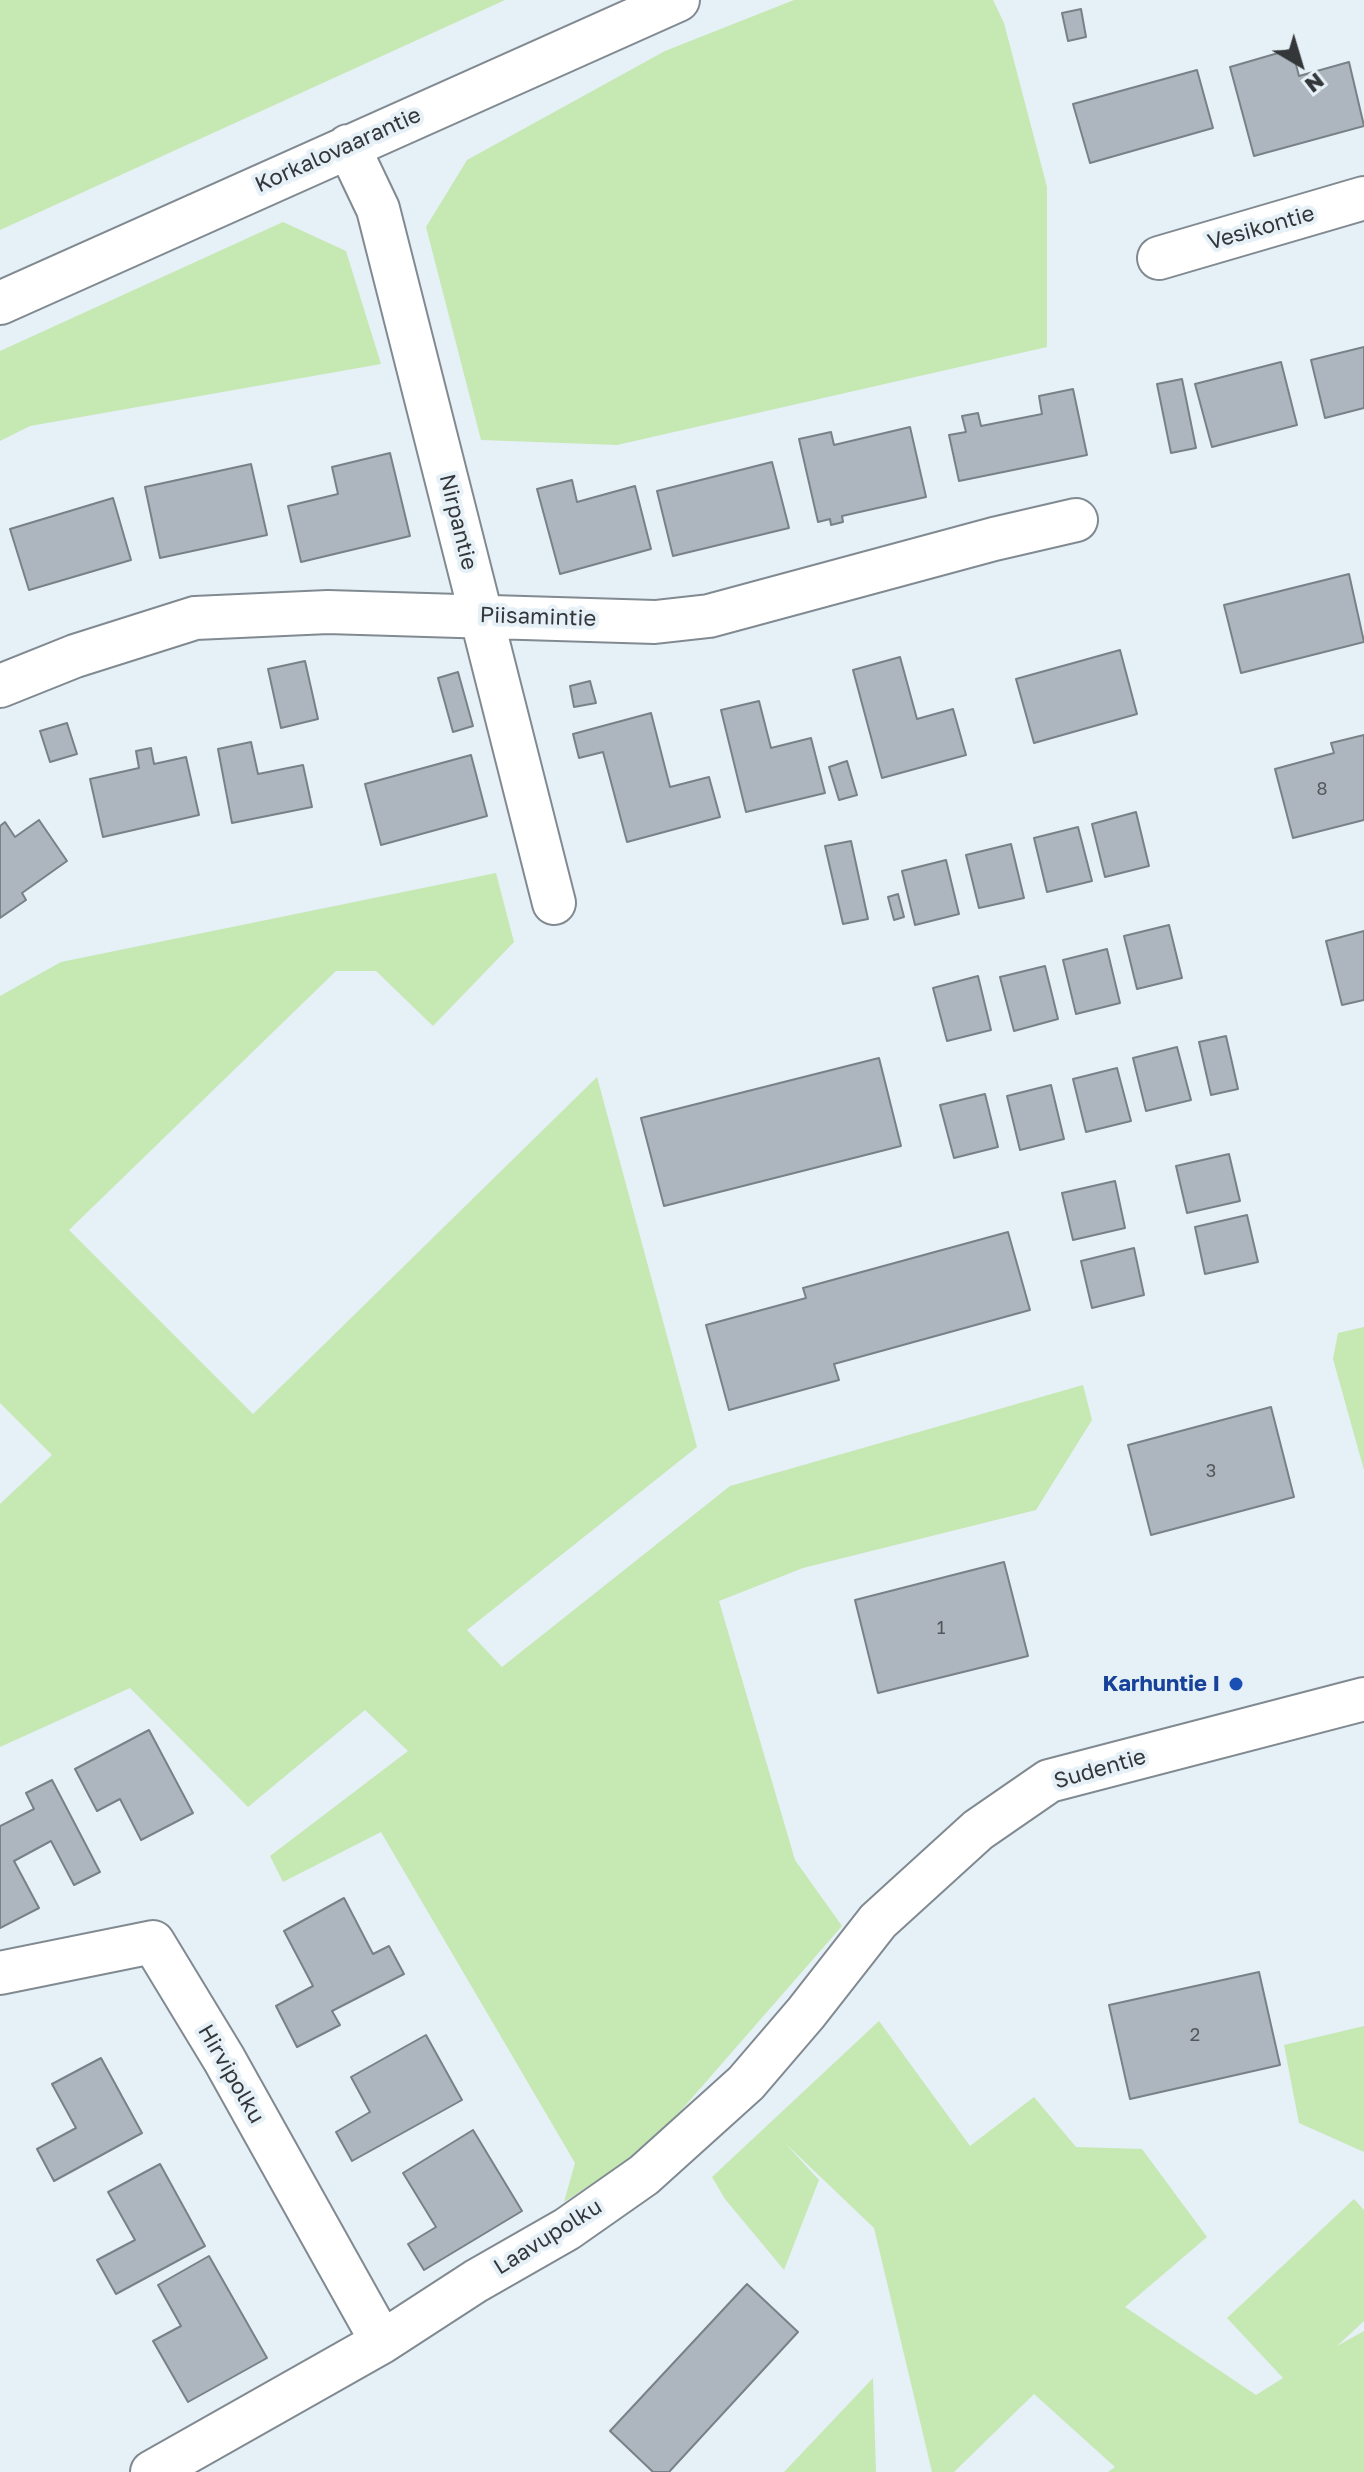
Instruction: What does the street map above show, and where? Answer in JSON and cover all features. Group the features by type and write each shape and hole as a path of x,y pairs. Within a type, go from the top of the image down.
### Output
{"street":[{"name":"Korkalovaarantie","path":"0,303 678,0"},
{"name":"Nirpantie","path":"348,146 378,209 554,903"},
{"name":"Vesikontie","path":"1159,258 1364,198"},
{"name":"Piisamintie","path":"0,686 75,656 195,618 328,612 655,622 709,616 1076,520"},
{"name":"Sudentie","path":"878,1921 978,1830 1049,1781 1364,1699"},
{"name":"Laavupolku","path":"152,2472 382,2342 476,2281 567,2229 644,2175 746,2083 878,1921"},
{"name":"Hirvipolku","path":"0,1973 153,1942 224,2059 382,2342"}],"green space":[{"path":"0,0 505,0 0,230"},
{"path":"794,0 993,0 1004,23 1047,187 1047,347 617,445 481,440 426,227 467,160 665,51"},
{"path":"283,222 346,251 381,364 30,426 0,441 0,351"},
{"path":"496,873 514,942 433,1026 376,971 336,971 69,1230 253,1414 597,1077 697,1447 467,1630 502,1667 730,1486 1083,1385 1092,1420 1036,1510 803,1568 719,1601 795,1860 842,1926 650,2146 564,2202 575,2163 381,1832 283,1882 270,1856 408,1751 365,1710 248,1807 130,1688 0,1747 0,1504 52,1455 0,1403 0,996 61,962"},
{"path":"1364,1327 1364,1470 1333,1359 1338,1333"},
{"path":"879,2021 970,2146 1034,2097 1076,2147 1142,2149 1207,2237 1125,2307 1256,2395 1283,2378 1227,2318 1354,2199 1364,2210 1364,2321 1337,2346 1364,2331 1364,2472 1108,2472 1115,2467 1034,2394 954,2472 932,2472 874,2228 785,2143 819,2180 784,2270 725,2199 712,2177"},
{"path":"1364,2026 1364,2152 1299,2123 1284,2045"},
{"path":"873,2378 876,2472 784,2472"}],"building":[{"path":"1081,9 1086,37 1068,41 1062,13"},
{"path":"1292,49 1299,76 1349,62 1364,126 1254,156 1230,67"},
{"path":"1197,70 1213,128 1090,163 1073,104"},
{"path":"1364,347 1364,408 1325,418 1311,360"},
{"path":"1281,362 1297,425 1212,447 1195,384"},
{"path":"1182,379 1196,448 1171,453 1157,384"},
{"path":"1073,389 1087,455 959,481 949,435 966,432 962,416 978,413 981,426 1042,414 1039,396"},
{"path":"910,427 926,497 842,516 843,522 831,525 830,519 818,522 799,439 831,432 834,445"},
{"path":"390,453 410,536 301,562 288,506 338,494 332,467"},
{"path":"772,462 789,528 673,556 657,491"},
{"path":"251,464 267,535 160,558 145,487"},
{"path":"572,480 577,502 635,486 651,549 560,574 537,489"},
{"path":"113,498 131,560 29,590 10,529"},
{"path":"1349,574 1364,642 1241,673 1224,605"},
{"path":"1120,650 1137,714 1034,743 1016,679"},
{"path":"900,657 917,719 953,709 966,755 882,778 853,670"},
{"path":"305,661 318,719 281,728 268,669"},
{"path":"458,672 473,726 453,732 438,678"},
{"path":"590,681 596,703 574,707 570,686"},
{"path":"759,701 771,748 811,738 825,793 746,812 721,710"},
{"path":"651,713 670,787 709,777 720,817 627,842 603,752 579,758 573,734"},
{"path":"67,723 77,754 50,762 40,731"},
{"path":"1364,735 1364,820 1293,838 1275,769 1334,753 1331,743"},
{"path":"251,742 258,774 303,765 312,807 232,823 218,749"},
{"path":"151,748 154,764 186,757 199,815 103,837 90,779 139,768 136,751"},
{"path":"471,755 487,816 381,845 365,784"},
{"path":"847,761 857,795 839,800 829,767"},
{"path":"1136,812 1149,866 1105,877 1092,824"},
{"path":"39,820 67,861 22,893 26,900 0,918 0,826 5,822 15,837"},
{"path":"1078,827 1092,881 1047,892 1034,838"},
{"path":"851,841 868,919 843,924 825,846"},
{"path":"1011,844 1024,898 979,908 966,855"},
{"path":"946,860 959,914 915,925 902,871"},
{"path":"898,894 904,917 894,920 888,897"},
{"path":"1169,925 1182,978 1137,989 1124,936"},
{"path":"1364,931 1364,1000 1342,1005 1326,941"},
{"path":"1107,949 1120,1003 1076,1014 1063,960"},
{"path":"1045,966 1058,1019 1014,1031 1000,977"},
{"path":"978,976 991,1030 947,1041 933,988"},
{"path":"1226,1036 1238,1089 1211,1095 1199,1042"},
{"path":"1177,1047 1191,1100 1146,1111 1133,1058"},
{"path":"879,1058 901,1146 664,1206 641,1118"},
{"path":"1117,1068 1131,1121 1086,1132 1073,1079"},
{"path":"1051,1085 1064,1139 1020,1150 1007,1096"},
{"path":"985,1094 998,1147 954,1158 940,1105"},
{"path":"1229,1154 1240,1201 1187,1213 1176,1166"},
{"path":"1115,1181 1125,1228 1073,1240 1062,1193"},
{"path":"1247,1215 1258,1262 1205,1274 1195,1227"},
{"path":"1008,1232 1030,1310 834,1364 839,1380 729,1410 706,1325 806,1298 803,1288"},
{"path":"1134,1248 1144,1295 1092,1308 1081,1261"},
{"path":"1271,1407 1294,1497 1151,1535 1128,1445"},
{"path":"1004,1562 1028,1656 878,1693 855,1600"},
{"path":"149,1730 193,1813 141,1840 120,1799 97,1811 75,1769"},
{"path":"52,1780 100,1872 74,1885 51,1841 14,1861 39,1908 0,1928 0,1826 34,1809 26,1793"},
{"path":"344,1898 373,1954 389,1946 404,1974 332,2011 340,2025 297,2047 276,2006 313,1986 284,1931"},
{"path":"1259,1972 1280,2065 1130,2099 1109,2005"},
{"path":"426,2035 462,2100 352,2161 336,2132 370,2112 351,2077"},
{"path":"101,2058 142,2133 54,2181 37,2149 76,2128 52,2084"},
{"path":"473,2130 522,2211 424,2270 408,2244 436,2227 403,2173"},
{"path":"160,2164 205,2246 116,2294 97,2260 135,2240 108,2192"},
{"path":"209,2256 267,2358 188,2402 153,2341 181,2326 158,2285"},
{"path":"747,2284 798,2332 669,2472 653,2472 610,2431"}],"place":[{"name":"Karhuntie I","path":"1236,1684"}]}
